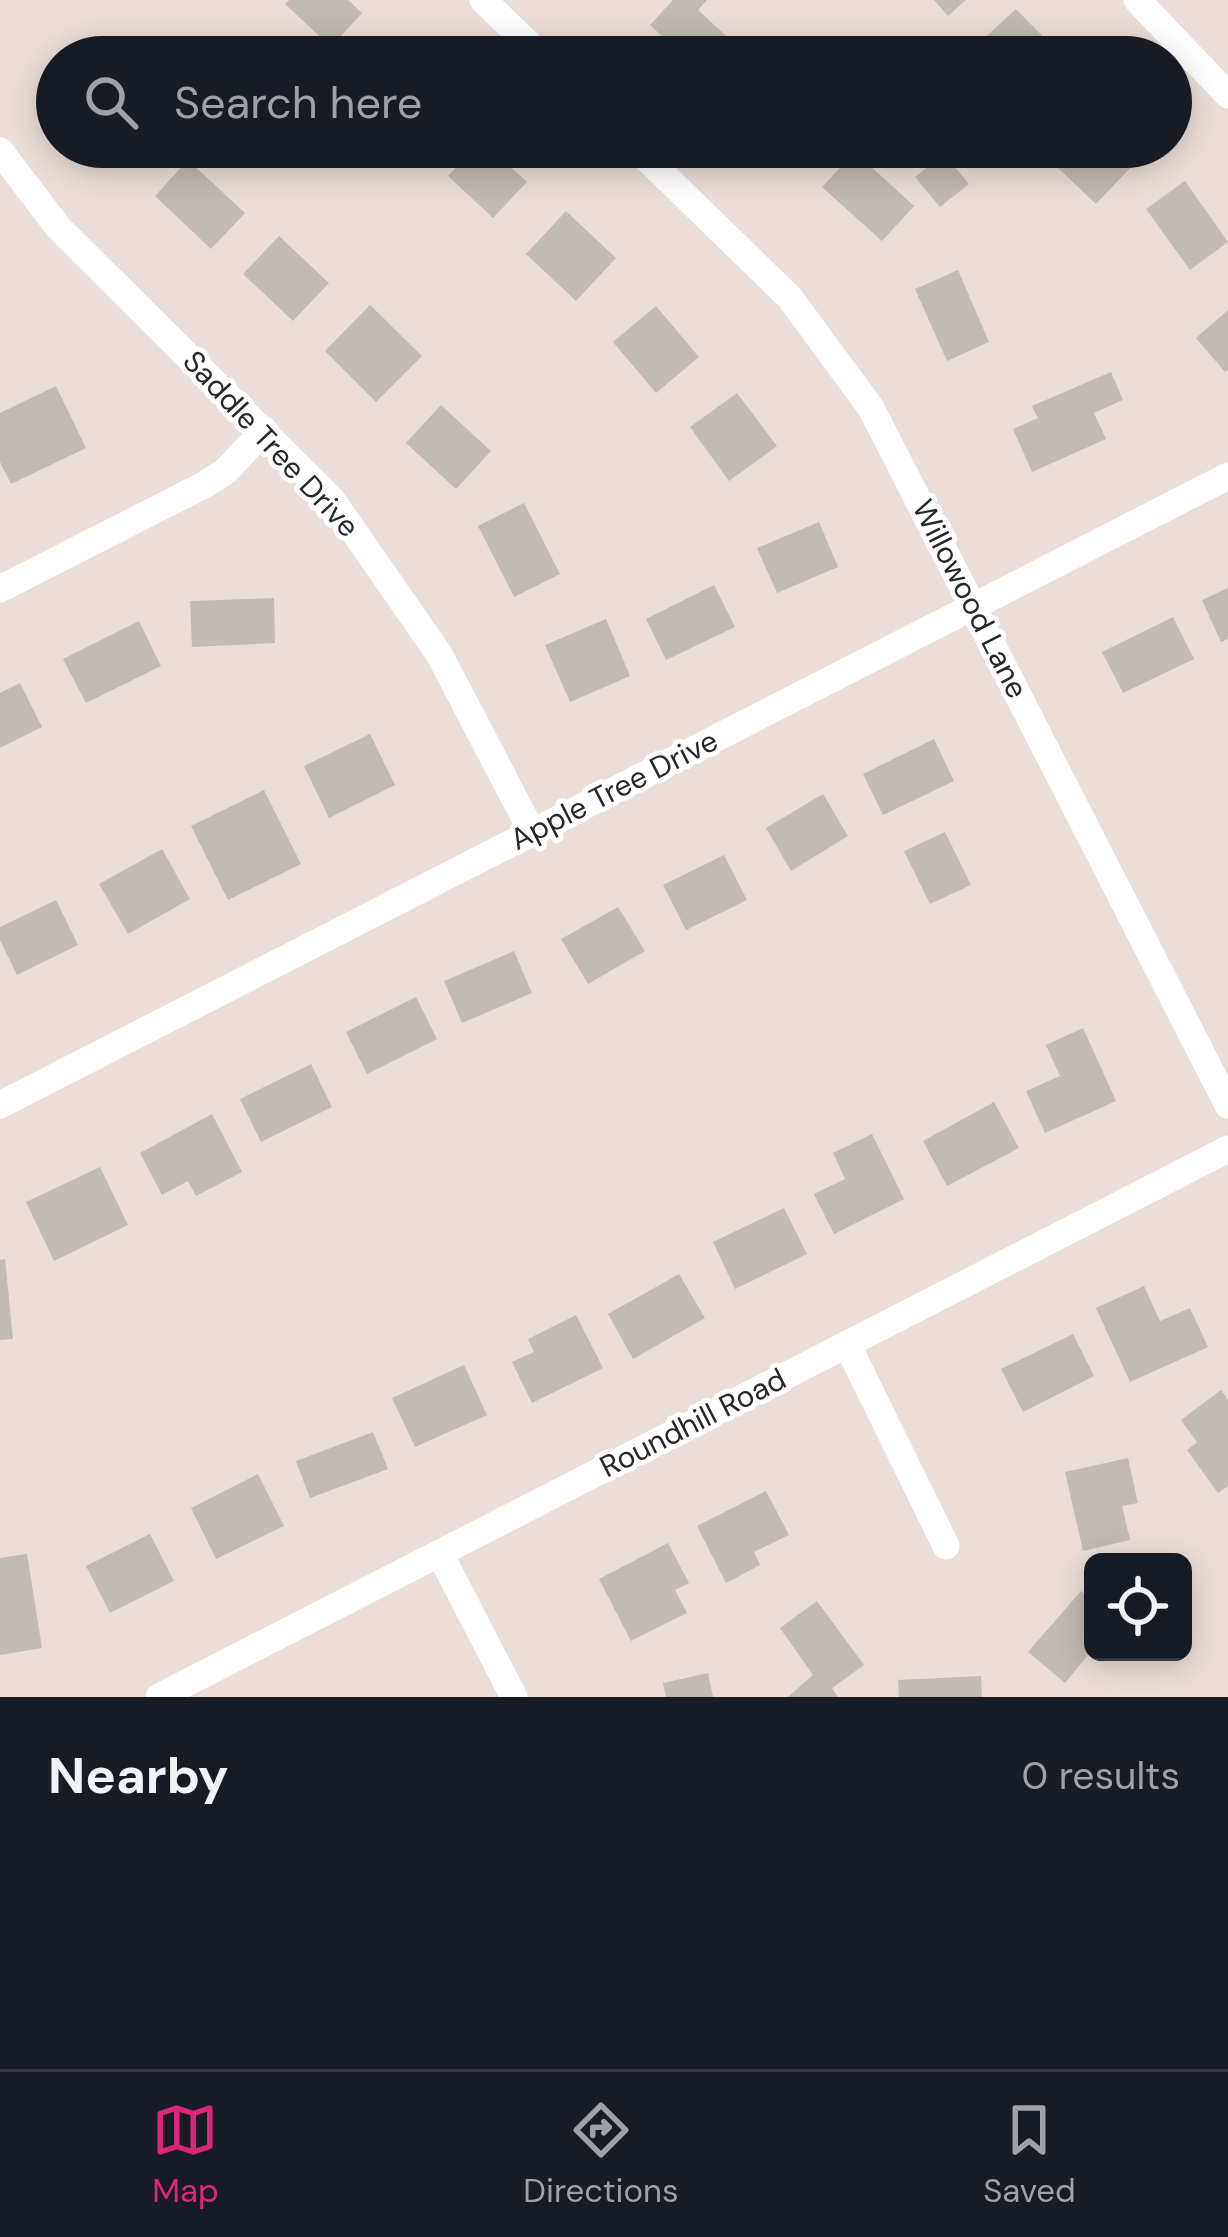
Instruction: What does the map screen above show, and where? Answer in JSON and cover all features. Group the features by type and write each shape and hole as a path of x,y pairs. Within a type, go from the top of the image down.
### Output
{"street":[{"path":"484,0 521,36"},
{"path":"1137,0 1171,36"},
{"path":"1192,57 1228,95"},
{"name":"Saddle Tree Drive","path":"0,151 58,227 332,500 439,654 532,832"},
{"name":"Willowood Lane","path":"657,168 790,298 834,350 872,408 1228,1105"},
{"path":"0,589 204,485 226,471 264,430"},
{"name":"Apple Tree Drive","path":"0,1105 1228,476"},
{"name":"Roundhill Road","path":"159,1697 1228,1149"},
{"path":"847,1344 946,1546"},
{"path":"440,1554 514,1697"}],"building":[{"path":"289,0 348,0 362,13 341,36 319,36 285,4"},
{"path":"673,0 707,0 698,10 726,36 662,36 650,25"},
{"path":"934,0 966,0 948,16"},
{"path":"1016,9 1042,36 986,36"},
{"path":"181,168 197,168 245,213 211,249 155,196"},
{"path":"455,168 512,168 527,182 493,218 448,176"},
{"path":"840,168 872,168 914,206 882,241 822,187"},
{"path":"926,168 956,168 969,184 940,207 915,177"},
{"path":"1058,168 1130,168 1096,204"},
{"path":"1185,181 1228,242 1190,270 1146,209"},
{"path":"566,211 616,258 576,301 526,254"},
{"path":"279,236 329,283 293,321 243,274"},
{"path":"958,270 989,342 947,361 915,289"},
{"path":"370,305 422,356 376,402 325,351"},
{"path":"656,306 699,357 656,393 613,342"},
{"path":"1228,310 1228,370 1225,372 1196,338"},
{"path":"1111,372 1123,400 1094,413 1106,439 1032,472 1013,429 1038,418 1032,406"},
{"path":"56,386 86,448 11,484 0,462 0,413"},
{"path":"737,393 777,446 729,481 690,427"},
{"path":"441,405 491,451 456,489 406,443"},
{"path":"524,503 560,574 514,597 478,526"},
{"path":"819,522 838,567 777,593 757,548"},
{"path":"714,585 735,627 666,660 646,619"},
{"path":"1228,588 1228,639 1221,642 1202,600"},
{"path":"274,598 275,643 192,647 190,601"},
{"path":"1173,617 1194,659 1123,693 1102,652"},
{"path":"606,619 630,676 570,702 545,645"},
{"path":"139,621 161,666 86,703 63,659"},
{"path":"20,683 42,727 0,748 0,693"},
{"path":"370,734 395,785 329,818 304,766"},
{"path":"934,739 954,781 883,815 863,774"},
{"path":"264,790 301,864 228,900 191,826"},
{"path":"823,794 848,836 791,871 766,828"},
{"path":"945,832 971,885 930,904 904,851"},
{"path":"162,849 190,899 128,934 99,884"},
{"path":"724,855 747,900 686,930 663,885"},
{"path":"56,900 78,945 17,975 0,940 0,927"},
{"path":"618,907 645,951 588,984 561,939"},
{"path":"514,951 532,993 462,1023 444,981"},
{"path":"416,997 437,1039 367,1074 346,1032"},
{"path":"1083,1028 1116,1101 1045,1133 1026,1091 1060,1076 1046,1045"},
{"path":"311,1064 332,1107 261,1142 240,1099"},
{"path":"994,1102 1019,1148 947,1186 923,1141"},
{"path":"212,1114 242,1172 196,1196 188,1181 162,1195 140,1153"},
{"path":"872,1134 904,1199 834,1234 814,1194 845,1179 833,1153"},
{"path":"100,1167 128,1225 54,1261 26,1202"},
{"path":"784,1208 807,1254 735,1289 713,1242"},
{"path":"5,1259 13,1339 0,1340 0,1260"},
{"path":"679,1274 705,1318 633,1359 608,1314"},
{"path":"1144,1286 1160,1321 1190,1308 1208,1347 1130,1382 1096,1308"},
{"path":"576,1315 603,1368 532,1403 512,1362 534,1352 528,1339"},
{"path":"1073,1334 1094,1376 1023,1412 1001,1369"},
{"path":"464,1365 487,1415 415,1447 392,1398"},
{"path":"1221,1390 1228,1400 1228,1486 1218,1493 1187,1450 1197,1442 1181,1420"},
{"path":"373,1432 388,1469 310,1498 296,1461"},
{"path":"1128,1458 1138,1503 1122,1506 1130,1540 1083,1551 1065,1472"},
{"path":"258,1474 284,1526 216,1559 191,1508"},
{"path":"766,1491 789,1535 754,1552 760,1565 726,1583 697,1526"},
{"path":"150,1534 174,1581 110,1613 86,1566"},
{"path":"668,1543 689,1583 675,1590 687,1613 631,1641 599,1579"},
{"path":"27,1554 42,1648 0,1655 0,1558"},
{"path":"1081,1591 1084,1594 1084,1660 1065,1683 1028,1652"},
{"path":"817,1601 864,1665 832,1688 838,1697 788,1697 813,1675 780,1628"},
{"path":"708,1673 713,1697 666,1697 663,1683"},
{"path":"981,1676 982,1697 899,1697 898,1680"}]}
